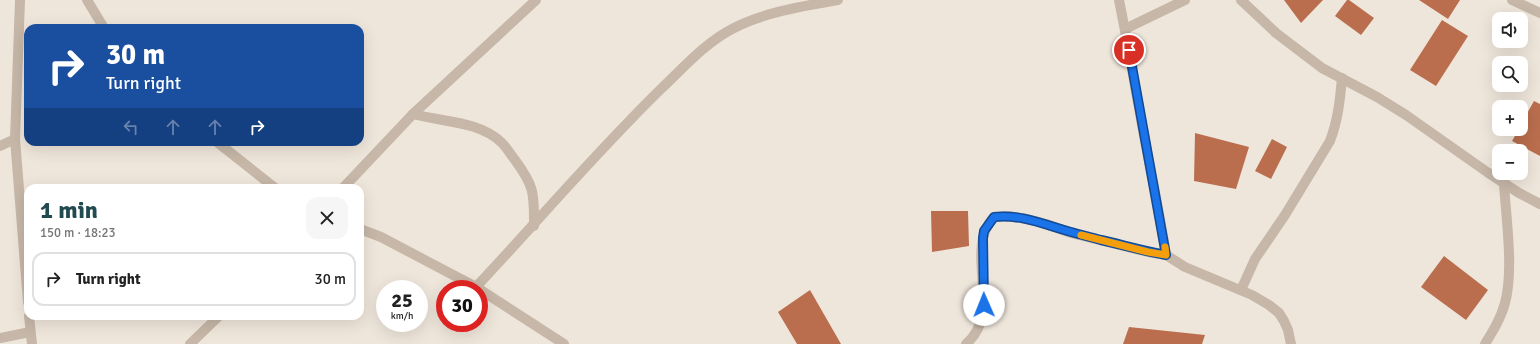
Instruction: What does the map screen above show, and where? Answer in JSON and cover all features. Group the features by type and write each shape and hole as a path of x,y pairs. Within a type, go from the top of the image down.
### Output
{"street":[{"path":"20,0 15,139 24,252"},
{"path":"87,0 102,24"},
{"path":"347,184 413,114 536,0"},
{"path":"483,280 644,106 713,40 733,28 754,20 799,8 838,0"},
{"path":"1119,0 1159,208 1166,255"},
{"path":"1125,28 1185,0"},
{"path":"1240,0 1304,56 1406,115 1504,184 1540,204"},
{"path":"1512,0 1540,13"},
{"path":"1241,290 1255,259 1285,216 1330,140 1337,120 1342,78"},
{"path":"413,114 464,124 480,129 492,135 502,143 524,172 531,185 534,199 534,226"},
{"path":"0,146 15,139"},
{"path":"222,146 270,184"},
{"path":"1485,344 1500,318 1508,285 1509,259 1504,184"},
{"path":"966,344 979,328 983,316 984,231 994,217 1008,216 1027,219 1071,233 1166,255 1184,267 1199,274 1252,295 1279,312 1288,330 1291,344"},
{"path":"364,231 381,237 463,280"},
{"path":"488,295 564,344"},
{"path":"29,320 32,344"},
{"path":"190,344 215,320"},
{"path":"0,338 30,332"}],"building":[{"path":"1284,0 1323,0 1301,23"},
{"path":"1347,0 1374,18 1361,35 1335,16"},
{"path":"1419,0 1460,0 1448,19"},
{"path":"1442,20 1468,36 1436,86 1410,70"},
{"path":"1534,101 1540,104 1540,156 1528,150 1528,144 1518,144 1512,141 1515,136 1528,136 1528,112"},
{"path":"1195,133 1249,147 1236,189 1194,181"},
{"path":"1272,139 1287,147 1271,179 1255,171"},
{"path":"931,211 968,211 969,246 932,252"},
{"path":"1444,256 1488,290 1466,320 1421,287"},
{"path":"810,290 841,344 797,344 778,312"},
{"path":"1129,327 1205,335 1202,344 1123,344"}],"slow traffic":[{"path":"1081,235 1148,252 1166,255 1165,247"}],"route":[{"path":"984,305 982,266 983,238 984,231 994,217 1008,216 1027,219 1071,233 1166,255 1159,208 1129,50"}]}
